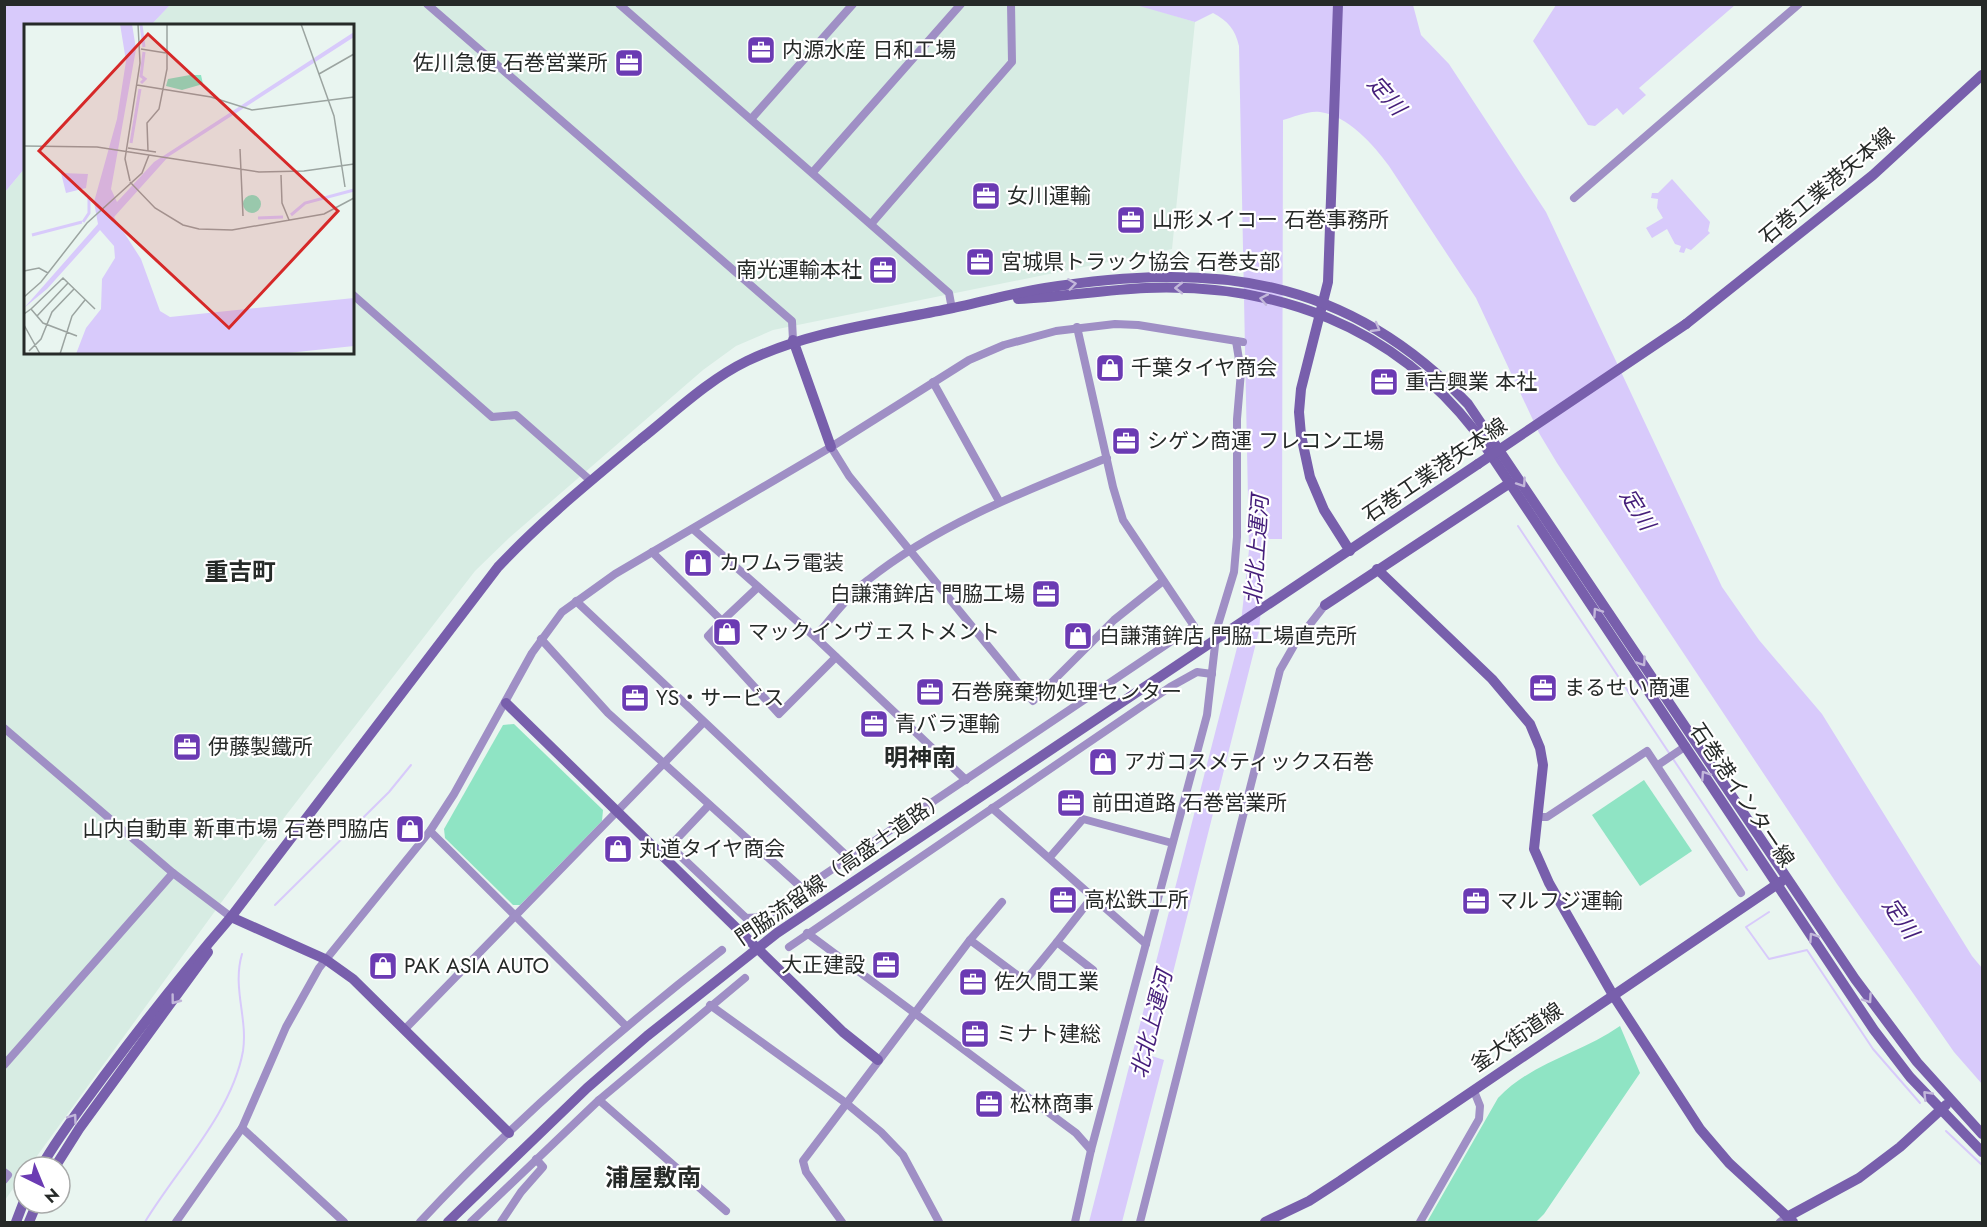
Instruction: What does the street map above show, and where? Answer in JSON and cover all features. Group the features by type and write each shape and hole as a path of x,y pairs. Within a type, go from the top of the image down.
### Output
{"street":[{"path":"427,4 792,321 793,340 831,447 849,476 1033,701 1114,620 1163,581"},
{"path":"619,4 872,223 949,293 952,309"},
{"path":"752,118 853,4"},
{"path":"813,172 960,4"},
{"path":"872,223 1012,62 1011,4"},
{"path":"1338,4 1328,282 1301,389 1301,435 1317,494 1324,510 1350,551"},
{"path":"1574,198 1799,4"},
{"name":"石巻工業港矢本線","path":"1350,551 1686,324 1873,175 1983,75"},
{"path":"48,1155 62,1132 118,1057 184,972 231,917 498,567 524,540 591,481 720,376 793,340 1041,289 1134,278 1193,276 1239,280 1291,291 1322,308"},
{"path":"994,300 1147,288 1199,288 1322,308"},
{"path":"354,296 492,417 516,415 591,481"},
{"name":"石巻港インター線","path":"1322,308 1421,372 1460,411 1686,746 1881,1017 1983,1134"},
{"name":"石巻港インター線","path":"1322,308 1397,341 1427,363 1468,404 1783,881 1874,1030 1910,1077 1983,1152"},
{"path":"176,1222 242,1128 286,1027 325,959 430,831 454,794 541,639 562,612 652,552 831,447 969,360 1004,345 1077,327 1138,325 1240,341 1241,372 1237,419 1237,537 1233,572 1217,628 1207,715 1091,1150 1075,1222"},
{"path":"708,805 672,844 672,848 746,918 766,917 1194,626 1123,520 1077,327"},
{"path":"933,382 999,501"},
{"path":"815,637 867,581 910,551 999,501 1107,458"},
{"path":"1140,1222 1280,670 1296,642 1326,605 1377,568 1510,483"},
{"path":"693,529 815,637 966,780"},
{"name":"門脇流留線（高盛土道路）","path":"448,1222 587,1088 647,1036 758,948 879,863 1350,551"},
{"path":"652,552 722,621"},
{"path":"1377,568 1492,679 1530,724 1540,748 1543,765 1534,839 1538,862 1613,995 1700,1129 1729,1163 1787,1221 1859,1178 1900,1147 1951,1100"},
{"path":"758,588 708,636 778,714 836,657"},
{"path":"576,601 850,859"},
{"path":"541,639 608,712 803,890"},
{"path":"789,947 1170,687 1197,672 1212,674"},
{"path":"506,703 843,1032 878,1060"},
{"path":"405,1029 703,723"},
{"path":"4,728 173,873 231,917 325,959 353,979 509,1133"},
{"path":"1658,765 1686,746"},
{"path":"1538,817 1546,817 1647,751 1741,893"},
{"path":"992,808 1146,944"},
{"path":"1050,857 1083,819 1172,843"},
{"path":"430,831 626,1026"},
{"path":"5,1062 173,873"},
{"name":"釜大街道線","path":"1265,1222 1309,1201 1783,881"},
{"path":"970,940 1024,981 1093,896"},
{"path":"842,1222 806,1172 803,1161 914,1011 1002,902"},
{"path":"63,1155 79,1129 190,980 231,917"},
{"path":"807,933 914,1011 1011,1087 1076,1133 1091,1150"},
{"path":"1057,942 1094,970"},
{"path":"420,1222 509,1133 626,1026 722,950"},
{"path":"471,1222 599,1100 745,978"},
{"path":"710,1005 846,1103 881,1132 903,1155 939,1222"},
{"path":"1420,1222 1479,1119 1480,1106 1474,1091"},
{"path":"599,1100 726,1211"},
{"path":"242,1128 344,1222"},
{"path":"501,1222 521,1192 543,1167 536,1159"},
{"path":"4,1172 8,1175 4,1180"}],"shaded area":[{"path":"1136,4 1195,22 1172,249 773,330 736,346 703,370 509,538 475,571 263,845 38,1155 12,1155 12,1190 5,1200 5,192 24,169 24,354 354,354 354,24 152,24 170,5"}],"green space":[{"path":"514,724 603,810 602,821 520,905 513,905 445,838 444,829 503,725"},
{"path":"1644,780 1692,851 1640,886 1592,815"},
{"path":"1620,1026 1640,1073 1544,1214 1536,1222 1427,1222 1498,1098 1511,1086 1541,1067 1605,1036"}],"water":[{"path":"5,4 170,5 152,24 24,24 24,169 5,192"},
{"path":"1136,5 1413,5 1421,35 1449,64 1546,212 1722,587 1759,640 1822,714 1972,956 1982,968 1982,1084 1954,1052 1837,884 1557,463 1539,433 1476,298 1389,166 1368,140 1350,125 1330,115 1311,112 1283,120 1282,539 1267,539 1259,631 1152,1056 1164,1060 1122,1222 1089,1222 1239,640 1249,550 1239,46 1230,26 1213,13 1195,22"},
{"path":"1556,5 1735,5 1639,88 1646,95 1623,115 1617,108 1595,126 1588,125 1533,41"},
{"path":"1672,179 1710,222 1708,231 1710,233 1691,250 1686,248 1684,253 1679,252 1681,246 1675,244 1667,229 1652,238 1646,228 1663,218 1657,208 1658,199 1651,198 1652,193 1658,193"}],"waterway":[{"path":"1518,526 1747,870"},
{"path":"275,905 389,792 411,765"},
{"path":"1769,912 1746,927 1769,959 1807,950 1873,1049 1920,1103"},
{"path":"145,1222 216,1118 237,1074 244,1039 239,991 239,967 242,954"},
{"path":"1946,1131 1982,1165"}],"place":[{"name":"内源水産 日和工場","path":"761,50"},
{"name":"佐川急便 石巻営業所","path":"629,63"},
{"name":"女川運輸","path":"986,196"},
{"name":"山形メイコー 石巻事務所","path":"1131,220"},
{"name":"宮城県トラック協会 石巻支部","path":"980,262"},
{"name":"南光運輸本社","path":"883,270"},
{"name":"千葉タイヤ商会","path":"1110,368"},
{"name":"重吉興業 本社","path":"1384,382"},
{"name":"シゲン商運 フレコン工場","path":"1126,441"},
{"name":"カワムラ電装","path":"698,563"},
{"name":"白謙蒲鉾店 門脇工場","path":"1046,594"},
{"name":"マックインヴェストメント","path":"727,632"},
{"name":"白謙蒲鉾店 門脇工場直売所","path":"1078,636"},
{"name":"まるせい商運","path":"1543,688"},
{"name":"石巻廃棄物処理センター","path":"930,692"},
{"name":"YS・サービス","path":"635,698"},
{"name":"青バラ運輸","path":"874,724"},
{"name":"伊藤製鐵所","path":"187,747"},
{"name":"アガコスメティックス石巻","path":"1103,762"},
{"name":"前田道路 石巻営業所","path":"1071,803"},
{"name":"山内自動車 新車市場 石巻門脇店","path":"410,829"},
{"name":"丸道タイヤ商会","path":"618,849"},
{"name":"高松鉄工所","path":"1063,900"},
{"name":"マルフジ運輸","path":"1476,901"},
{"name":"大正建設","path":"886,965"},
{"name":"PAK ASIA AUTO","path":"383,966"},
{"name":"佐久間工業","path":"973,982"},
{"name":"ミナト建総","path":"975,1034"},
{"name":"松林商事","path":"989,1104"}],"district":[{"name":"重吉町","path":"240,572"},
{"name":"明神南","path":"920,758"},
{"name":"浦屋敷南","path":"653,1178"}],"water label":[{"name":"定川","path":"1387,95"},
{"name":"定川","path":"1638,509"},
{"name":"北北上運河","path":"1256,550"},
{"name":"定川","path":"1901,918"},
{"name":"北北上運河","path":"1151,1024"}]}
